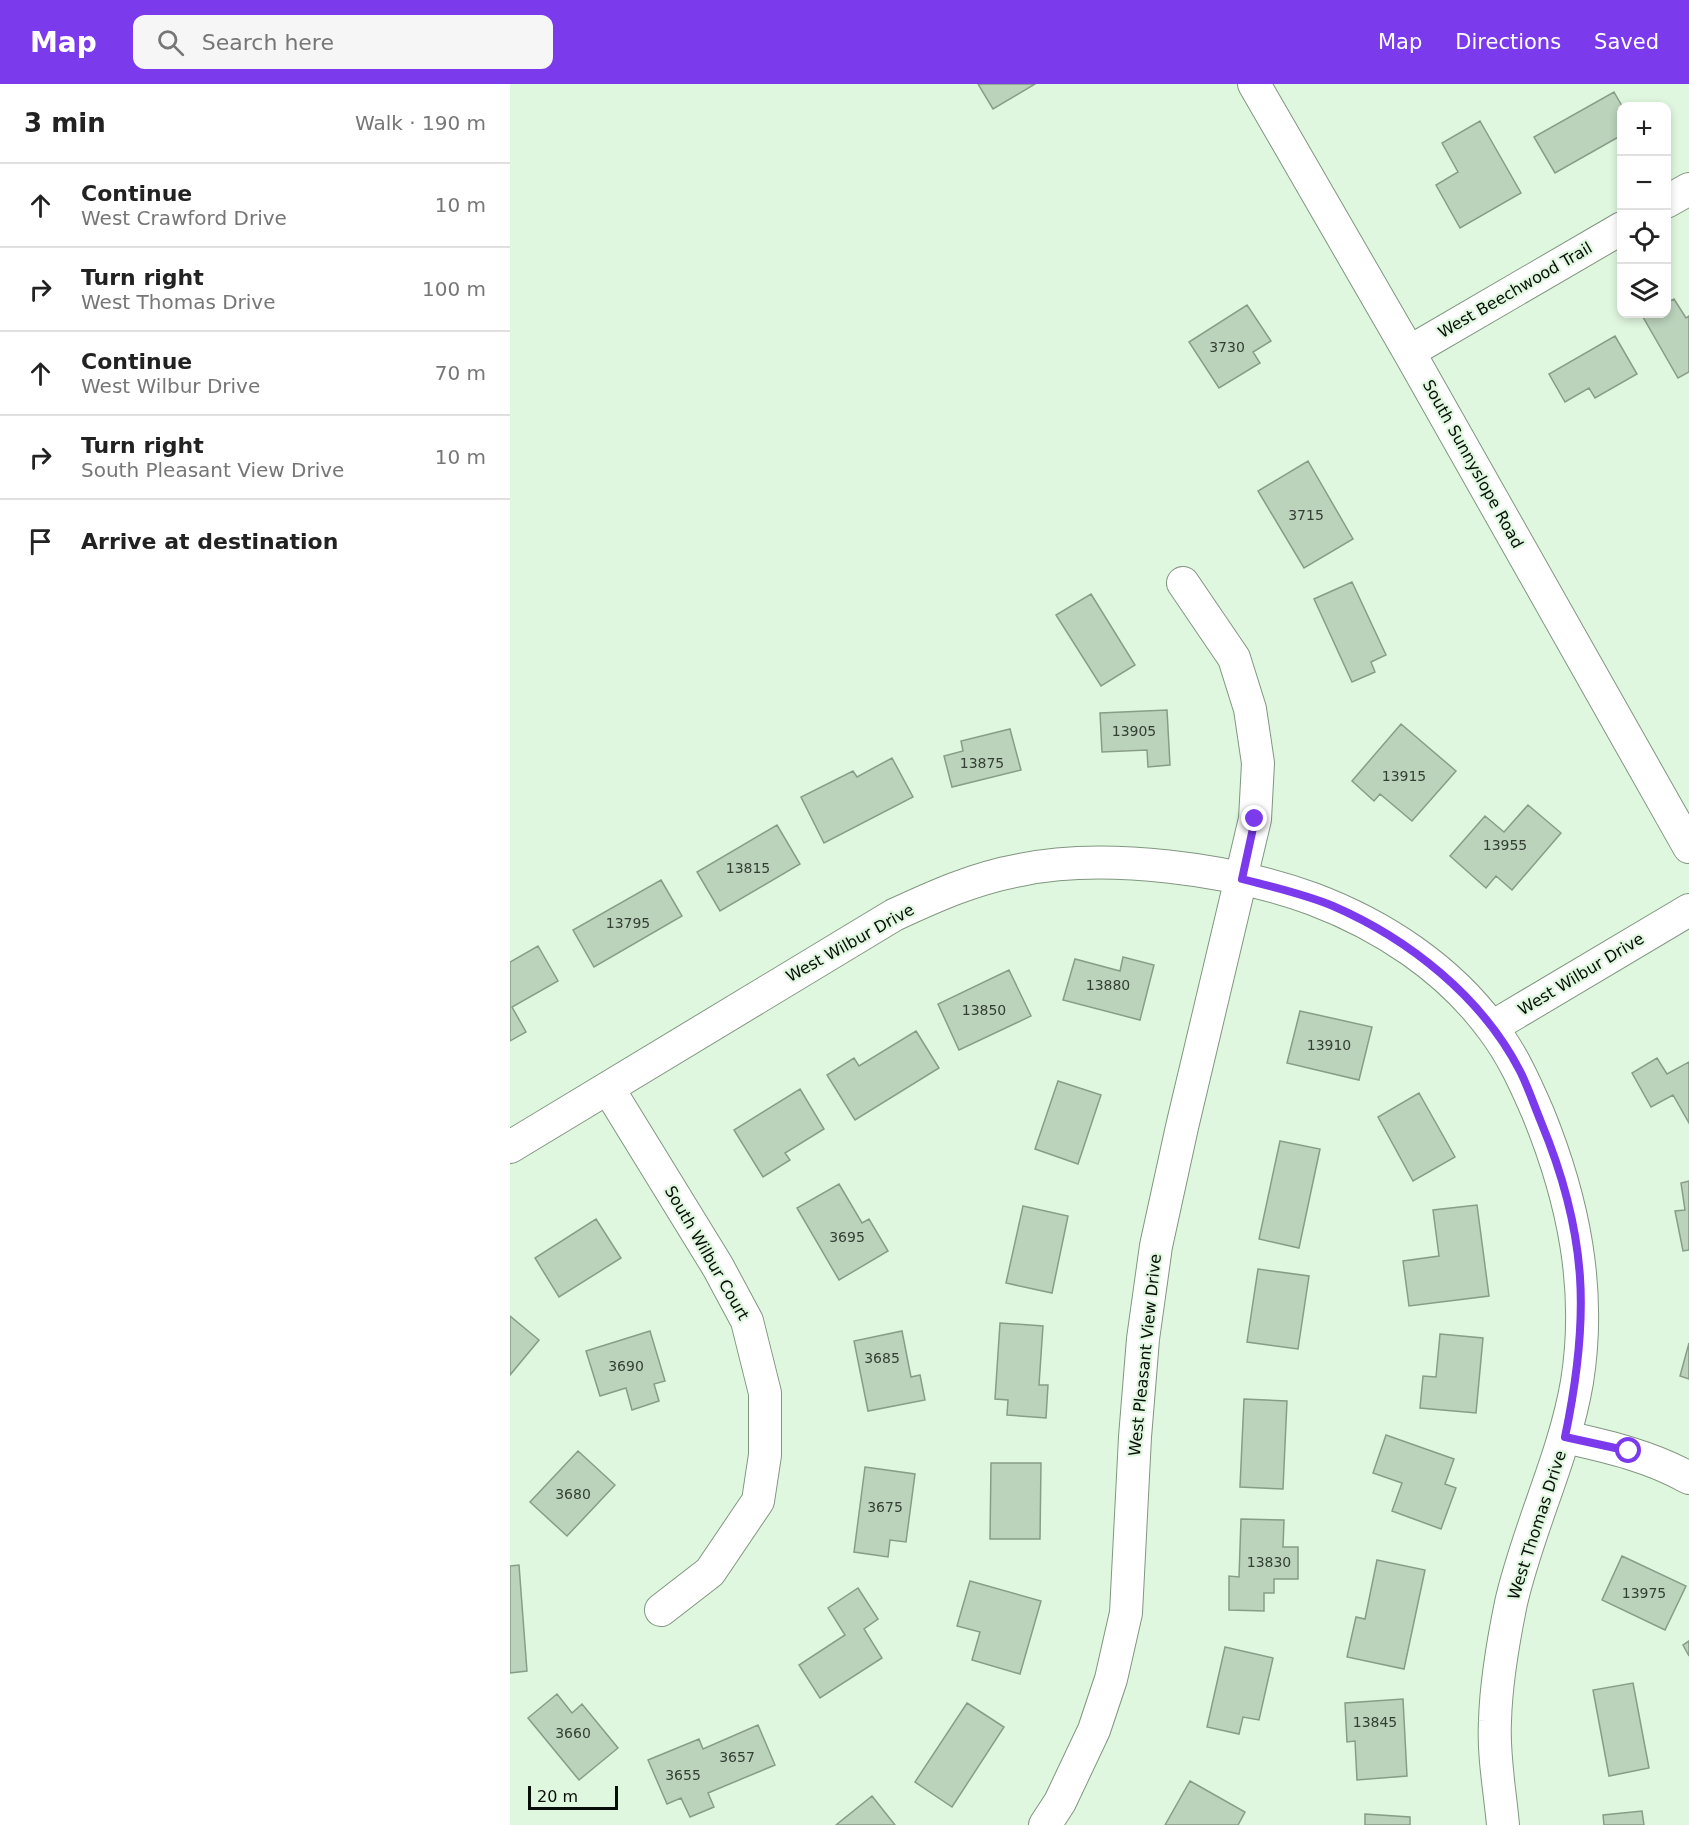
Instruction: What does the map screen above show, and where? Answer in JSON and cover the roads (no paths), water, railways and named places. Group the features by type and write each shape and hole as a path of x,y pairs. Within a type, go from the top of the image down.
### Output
{"street":[{"name":"South Sunnyslope Road","path":"1254,84 1409,352 1689,847"},
{"path":"1671,199 1689,189"},
{"name":"West Beechwood Trail","path":"1409,352 1617,231"},
{"name":"West Pleasant View Drive","path":"1046,1825 1060,1802 1094,1730 1111,1679 1126,1613 1138,1404 1156,1246 1255,819 1258,763 1250,709 1234,658 1183,583"},
{"name":"West Wilbur Drive","path":"510,1147 894,915 960,885 1021,869 1080,863 1142,863 1242,879 1297,893 1334,907 1381,930 1418,954 1461,992 1492,1027 1689,910"},
{"name":"West Thomas Drive","path":"1492,1027 1520,1071 1552,1147 1573,1217 1581,1262 1582,1328 1577,1380 1565,1437 1541,1504 1512,1601 1500,1664 1494,1724 1503,1825"},
{"name":"South Wilbur Court","path":"608,1088 718,1268 747,1321 765,1392 765,1455 759,1501 710,1572 661,1610"},
{"path":"1565,1437 1629,1451 1665,1464 1689,1478"}]}
